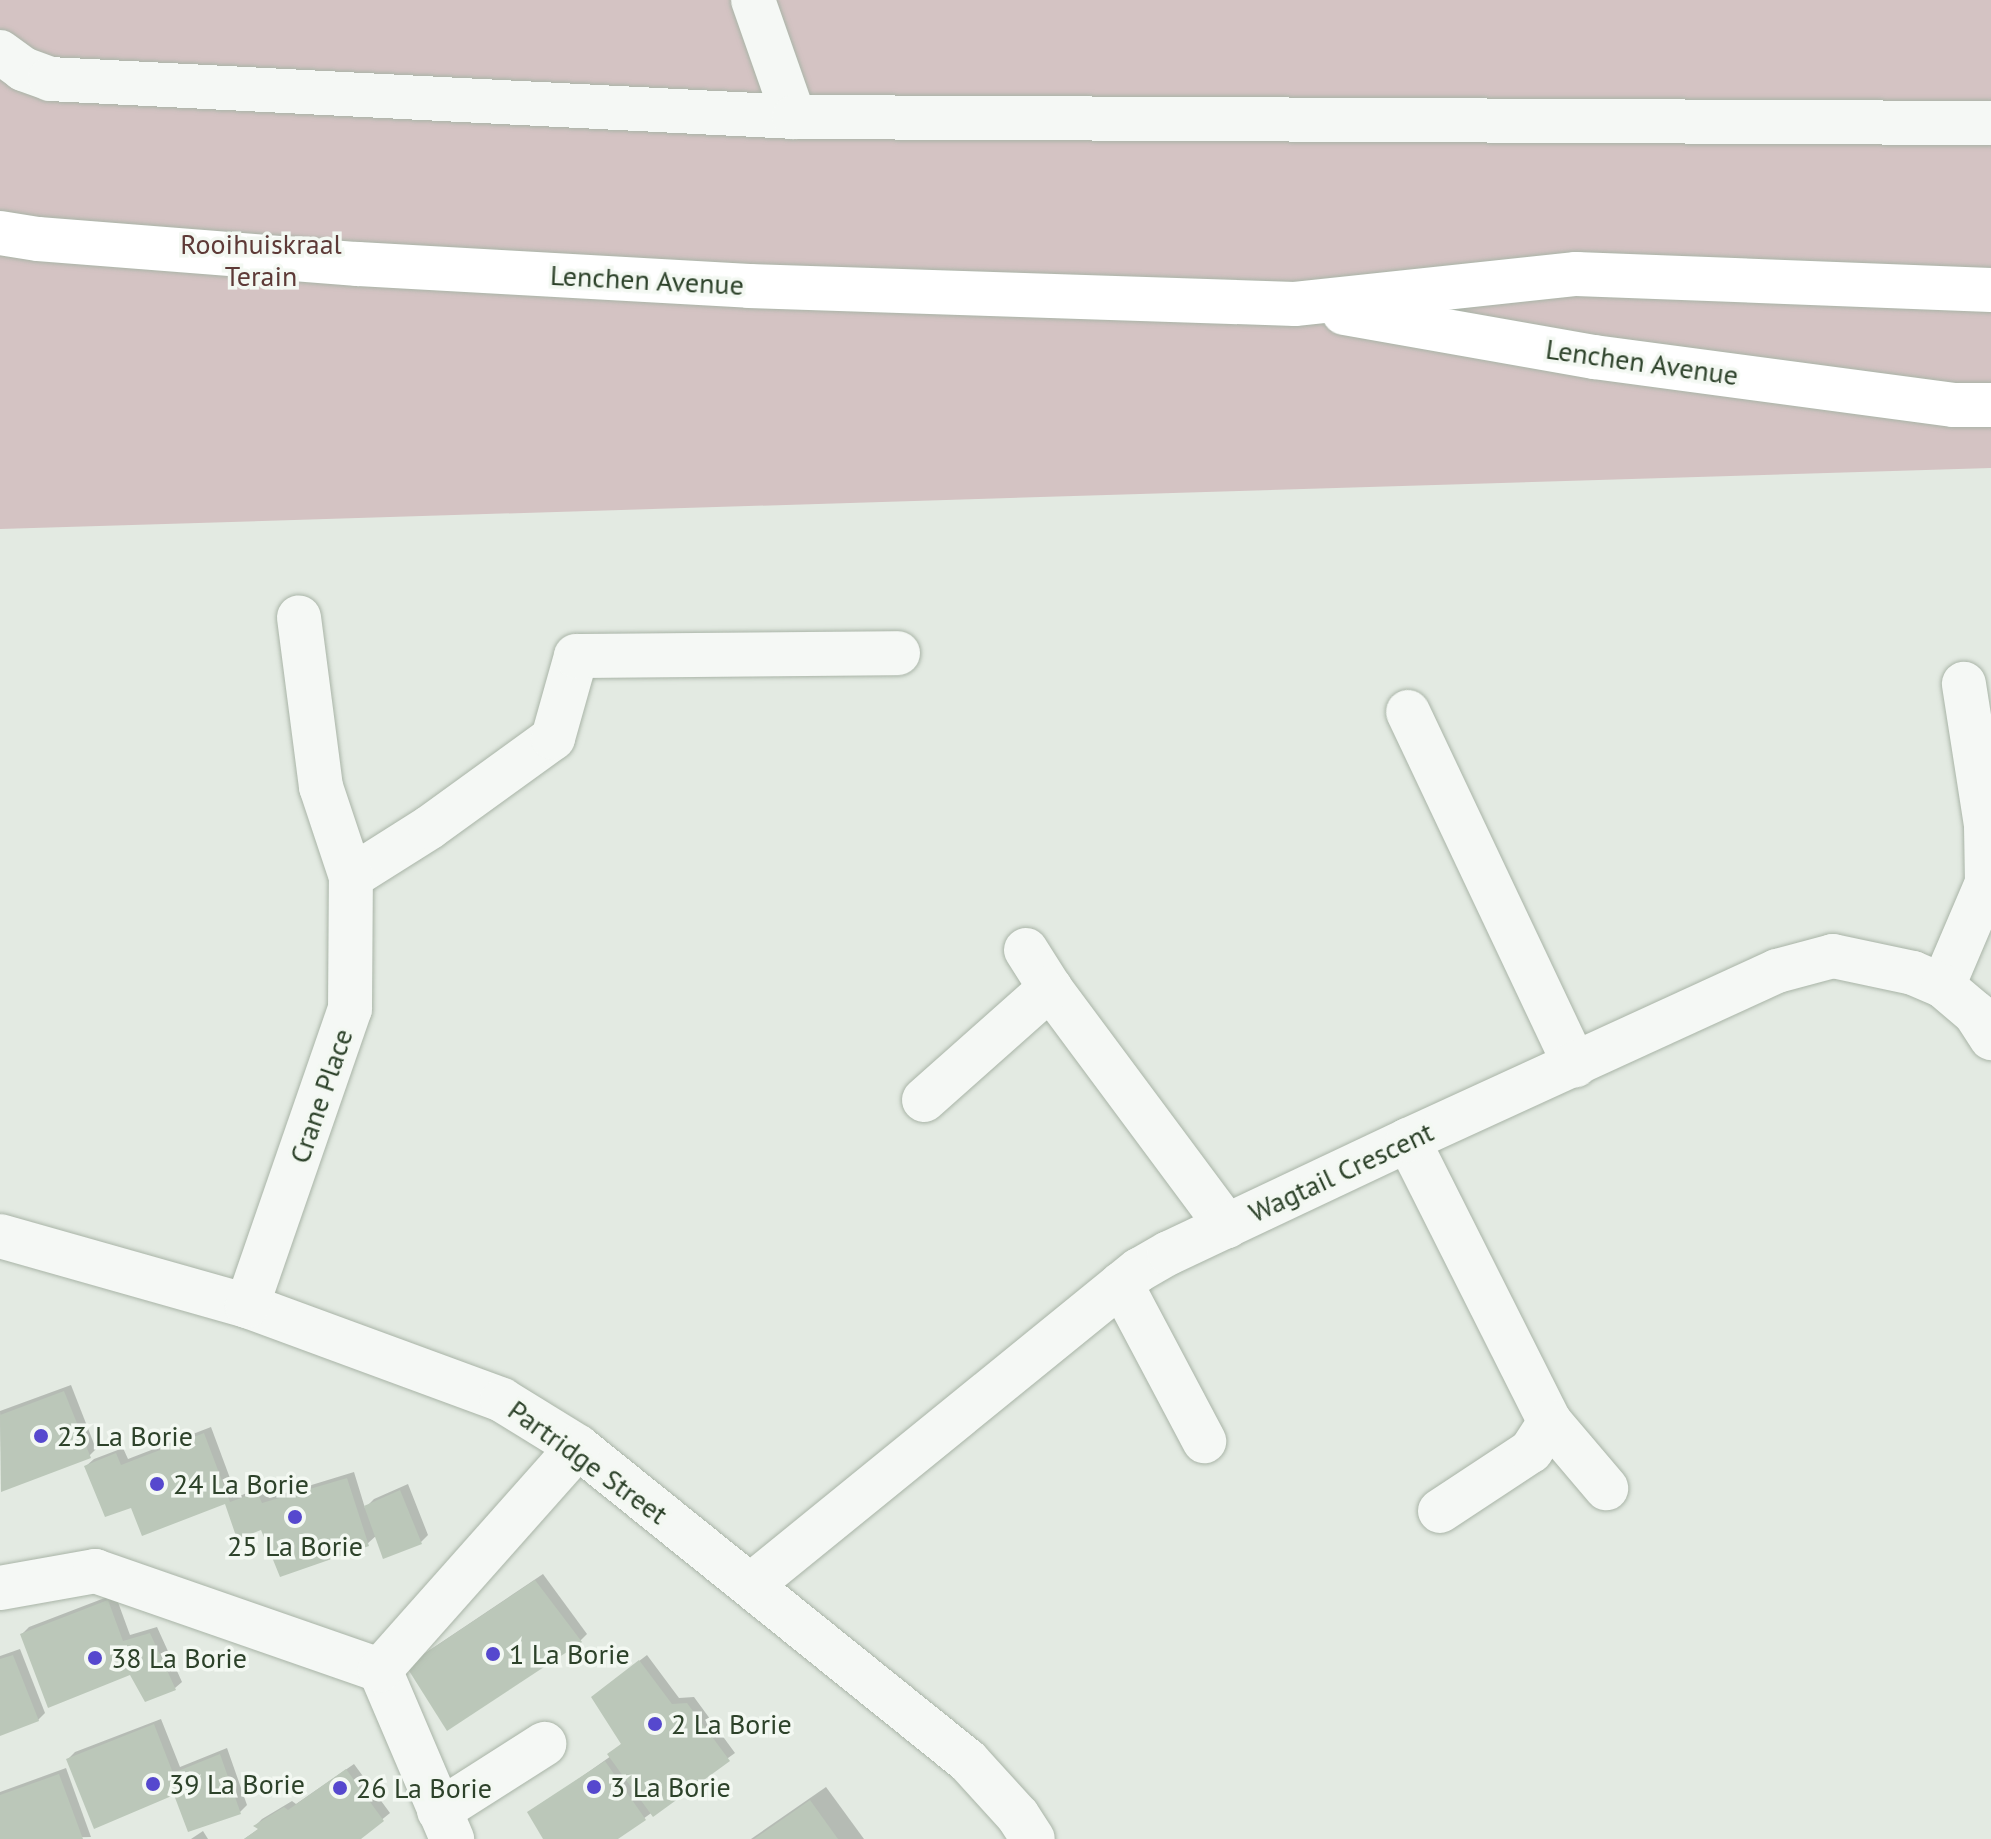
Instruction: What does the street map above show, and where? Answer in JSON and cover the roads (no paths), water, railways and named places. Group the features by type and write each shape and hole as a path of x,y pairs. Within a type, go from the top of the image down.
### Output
{"main road":[{"name":"Lenchen Avenue","path":"0,233 38,239 358,264 749,286 1295,304 1576,274 1991,290"},
{"name":"Lenchen Avenue","path":"1295,304 1594,357 1953,405 1991,405"}],"street":[{"path":"753,0 794,117"},
{"path":"0,52 23,69 50,79 794,117 1991,123"},
{"name":"Crane Place","path":"247,1306 350,1009 351,877 321,787 299,617"},
{"path":"351,877 430,827 553,738 576,656 898,653"},
{"path":"1943,986 1987,883 1986,825 1964,684"},
{"path":"1408,712 1575,1065"},
{"path":"1026,950 1050,988 1227,1226"},
{"name":"Wagtail Crescent","path":"751,1585 1121,1284 1169,1253 1408,1140 1800,963 1833,956 1913,973 1943,986 1975,1013 1991,1038"},
{"path":"924,1100 1050,988"},
{"path":"1408,1140 1550,1422 1606,1488"},
{"name":"Partridge Street","path":"0,1236 247,1306 502,1400 578,1447 968,1761 1018,1816 1033,1839"},
{"path":"1121,1284 1204,1441"},
{"path":"1440,1511 1531,1451 1550,1422"},
{"path":"380,1670 578,1447"},
{"path":"0,1588 95,1571 380,1670 445,1825 544,1744"}],"place":[{"name":"23 La Borie","path":"41,1436"},
{"name":"24 La Borie","path":"157,1484"},
{"name":"25 La Borie","path":"295,1517"},
{"name":"1 La Borie","path":"493,1654"},
{"name":"38 La Borie","path":"95,1658"},
{"name":"2 La Borie","path":"655,1724"},
{"name":"39 La Borie","path":"153,1784"},
{"name":"3 La Borie","path":"594,1787"},
{"name":"26 La Borie","path":"340,1788"}],"park label":[{"name":"Rooihuiskraal Terain","path":"261,260"}]}
